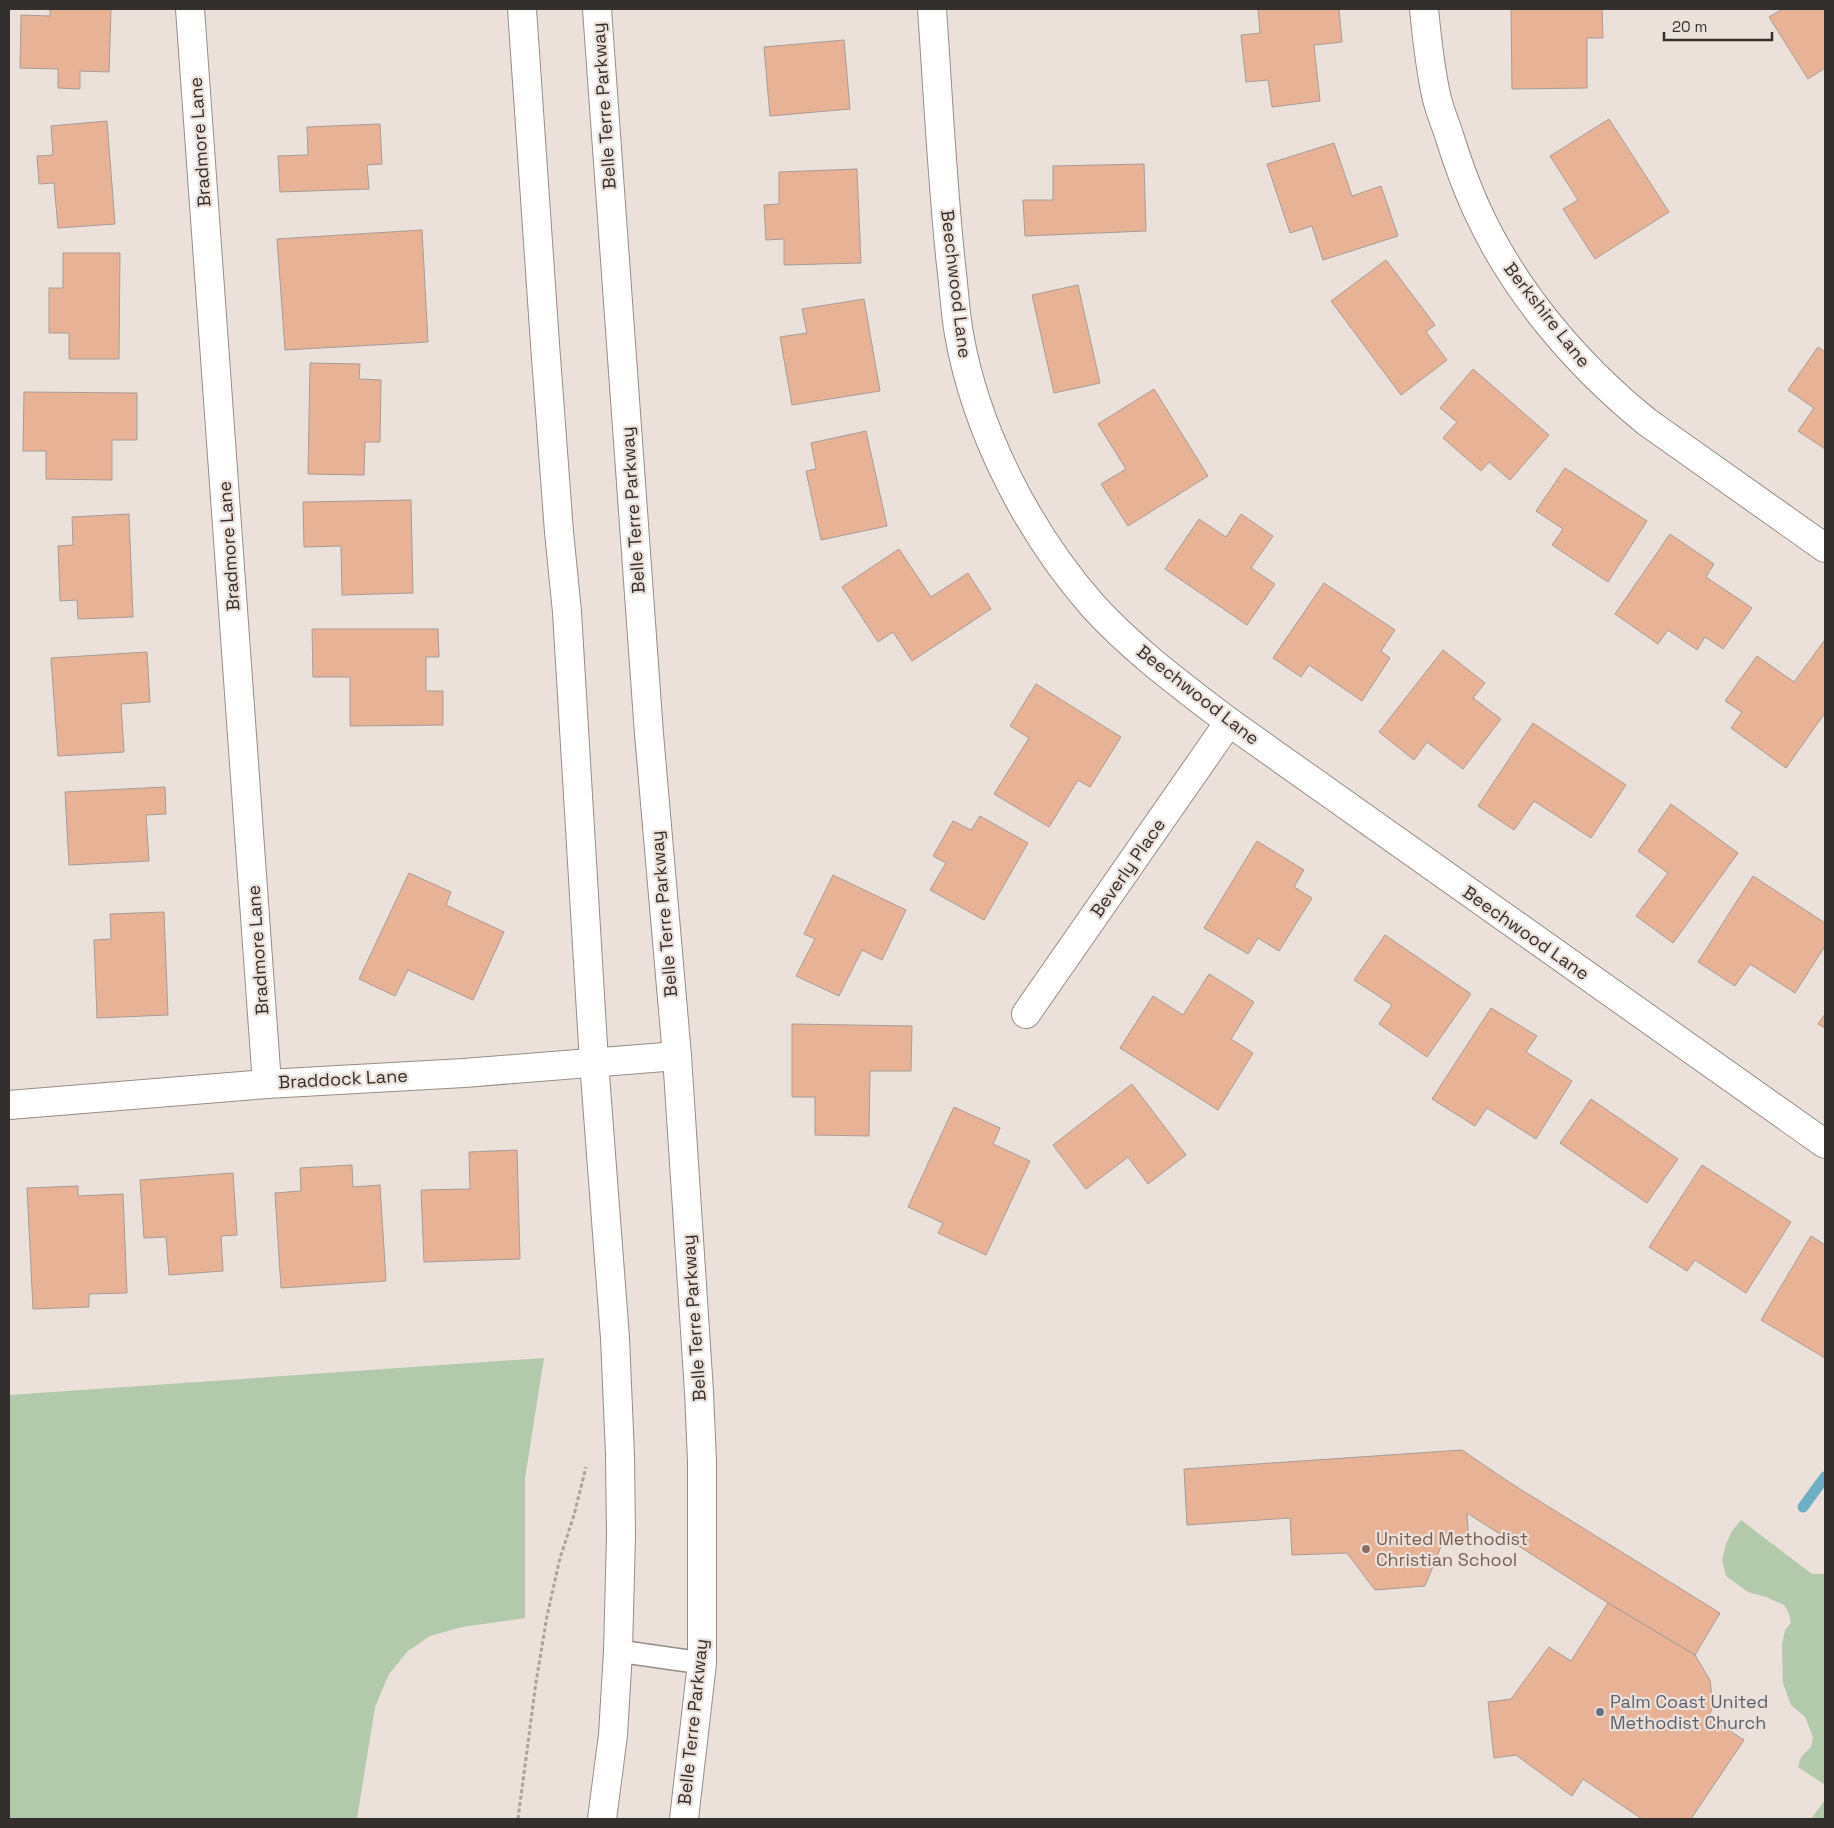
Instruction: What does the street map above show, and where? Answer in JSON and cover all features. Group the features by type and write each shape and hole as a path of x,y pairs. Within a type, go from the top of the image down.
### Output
{"street":[{"name":"Bradmore Lane","path":"190,9 267,1084"},
{"path":"522,9 559,532 567,612 594,1062 615,1338 621,1535 618,1651 613,1735 603,1817"},
{"name":"Belle Terre Parkway","path":"596,9 648,734 677,1056 699,1392 702,1462 702,1663 684,1819"},
{"name":"Beechwood Lane","path":"932,9 948,232 959,334 975,399 994,448 1040,535 1067,574 1094,607 1164,672 1230,722 1825,1144"},
{"name":"Berkshire Lane","path":"1424,9 1437,99 1456,157 1477,210 1505,263 1537,308 1567,346 1620,400 1825,548"},
{"name":"Beverly Place","path":"1026,1014 1230,722"},
{"name":"Braddock Lane","path":"9,1105 267,1084 677,1056"}],"lane":[{"path":"618,1651 702,1663"}],"path":[{"path":"518,1819 536,1682 547,1616 560,1558 574,1516 586,1462"}],"green space":[{"path":"544,1358 525,1478 525,1618 462,1627 430,1636 408,1651 389,1674 375,1707 357,1819 9,1819 9,1395"},
{"path":"1741,1520 1812,1574 1825,1574 1825,1785 1798,1767 1801,1757 1811,1747 1813,1737 1805,1717 1791,1705 1783,1683 1782,1645 1785,1630 1791,1623 1789,1613 1784,1605 1748,1592 1726,1576 1722,1560 1726,1544 1732,1531"},
{"path":"1825,1800 1825,1819 1811,1819"}],"building":[{"path":"50,9 111,9 109,72 80,71 80,89 58,88 58,69 20,68 21,15 50,16"},
{"path":"1258,9 1339,9 1342,42 1314,45 1320,101 1272,107 1268,80 1246,82 1241,35 1260,33"},
{"path":"1511,9 1602,9 1603,38 1587,38 1587,88 1512,89"},
{"path":"1783,9 1825,9 1825,68 1808,79 1769,17"},
{"path":"844,40 850,109 770,116 764,47"},
{"path":"1609,119 1669,212 1595,259 1563,209 1578,200 1550,156"},
{"path":"107,121 115,224 58,228 54,183 39,184 37,156 53,155 51,126"},
{"path":"380,124 382,164 367,165 369,189 280,192 278,156 308,155 307,127"},
{"path":"1334,143 1352,196 1381,186 1398,236 1323,260 1312,226 1290,233 1267,164"},
{"path":"1144,164 1146,231 1025,236 1023,200 1053,200 1053,166"},
{"path":"857,169 861,263 784,265 784,239 766,240 764,205 779,204 779,172"},
{"path":"422,230 428,342 285,350 277,239"},
{"path":"63,253 120,253 119,359 69,359 69,333 49,333 49,288 63,288"},
{"path":"1386,260 1435,325 1426,332 1447,360 1401,395 1331,301"},
{"path":"1078,285 1100,383 1054,393 1032,295"},
{"path":"864,299 880,391 792,405 780,337 807,333 802,309"},
{"path":"1818,347 1825,352 1825,449 1798,431 1814,408 1788,390"},
{"path":"310,363 360,364 359,379 381,380 380,442 365,442 364,475 308,474"},
{"path":"1473,369 1549,435 1510,480 1489,462 1481,471 1443,438 1457,422 1440,408"},
{"path":"1154,389 1208,476 1128,526 1101,484 1126,469 1098,424"},
{"path":"24,392 137,393 137,440 112,440 112,480 46,479 46,451 23,451"},
{"path":"866,431 887,526 821,540 806,471 816,469 811,443"},
{"path":"1565,468 1647,521 1608,582 1552,545 1563,529 1536,511"},
{"path":"411,500 413,593 342,595 341,546 304,547 303,502"},
{"path":"129,514 133,617 78,619 77,600 60,601 58,546 73,545 72,517"},
{"path":"1241,514 1273,536 1251,568 1275,584 1247,625 1165,569 1199,519 1226,537"},
{"path":"1670,534 1714,564 1706,577 1752,608 1723,649 1705,637 1697,650 1668,630 1658,644 1615,614"},
{"path":"899,549 931,597 968,573 991,609 912,661 893,632 878,642 842,587"},
{"path":"1324,583 1395,630 1381,651 1390,658 1362,701 1309,665 1301,677 1273,658"},
{"path":"312,629 438,629 439,657 426,657 426,691 443,691 443,725 350,726 350,677 313,677"},
{"path":"1824,641 1825,713 1786,768 1731,728 1742,712 1725,701 1757,656 1794,682"},
{"path":"1443,650 1485,683 1473,698 1501,719 1463,769 1427,742 1414,760 1379,732"},
{"path":"147,652 150,702 121,704 124,752 58,756 51,658"},
{"path":"1036,684 1121,737 1090,787 1078,780 1049,827 994,794 1029,738 1010,726"},
{"path":"1533,723 1626,785 1591,838 1534,801 1514,830 1478,806"},
{"path":"165,787 166,814 146,815 149,861 69,865 65,792"},
{"path":"1671,804 1738,853 1673,943 1636,916 1668,873 1638,851"},
{"path":"980,816 1028,843 984,920 930,890 946,863 933,856 953,821 971,830"},
{"path":"1257,841 1304,870 1294,887 1312,898 1279,951 1258,938 1248,954 1204,928"},
{"path":"409,873 451,892 446,905 504,932 473,1000 408,970 395,996 359,979"},
{"path":"833,875 906,910 882,960 862,950 839,996 796,976 815,939 804,934"},
{"path":"1753,876 1825,923 1825,946 1795,993 1750,964 1735,986 1698,962"},
{"path":"164,912 168,1015 97,1018 94,940 111,939 110,914"},
{"path":"1385,935 1471,994 1427,1057 1379,1024 1392,1005 1354,980"},
{"path":"1209,974 1254,1002 1231,1039 1253,1053 1218,1110 1120,1048 1153,996 1183,1015"},
{"path":"1491,1008 1537,1036 1526,1052 1572,1081 1536,1139 1487,1108 1475,1126 1432,1099"},
{"path":"1825,1014 1825,1028 1818,1024"},
{"path":"792,1024 912,1026 911,1071 870,1071 869,1136 815,1135 815,1097 792,1097"},
{"path":"1132,1084 1186,1155 1148,1184 1128,1157 1086,1189 1053,1145"},
{"path":"1591,1099 1678,1159 1647,1203 1560,1143"},
{"path":"954,1107 1000,1128 993,1144 1030,1161 986,1255 938,1233 943,1223 908,1207"},
{"path":"517,1150 520,1259 424,1262 421,1190 470,1189 469,1152"},
{"path":"352,1165 353,1187 380,1185 386,1281 281,1288 275,1193 301,1191 300,1168"},
{"path":"1702,1165 1791,1222 1746,1293 1695,1260 1687,1271 1649,1247"},
{"path":"233,1173 237,1235 221,1236 223,1271 169,1275 166,1237 144,1238 140,1180"},
{"path":"78,1186 78,1196 123,1194 127,1293 89,1294 89,1307 33,1309 27,1188"},
{"path":"1811,1236 1825,1245 1825,1358 1761,1320"},
{"name":"United Methodist Christian School","path":"1462,1450 1512,1484 1720,1613 1695,1655 1608,1603 1467,1513 1469,1543 1442,1544 1425,1586 1375,1590 1347,1553 1292,1555 1290,1518 1187,1525 1184,1469"},
{"name":"Palm Coast United Methodist Church","path":"1608,1603 1695,1655 1710,1680 1713,1707 1708,1717 1744,1740 1691,1819 1642,1819 1583,1779 1572,1796 1516,1755 1494,1758 1488,1702 1511,1699 1549,1647 1571,1661"}],"waterway":[{"path":"1803,1507 1825,1477"}],"place":[{"name":"United Methodist Christian School","path":"1366,1549"},
{"name":"Palm Coast United Methodist Church","path":"1600,1712"}]}
